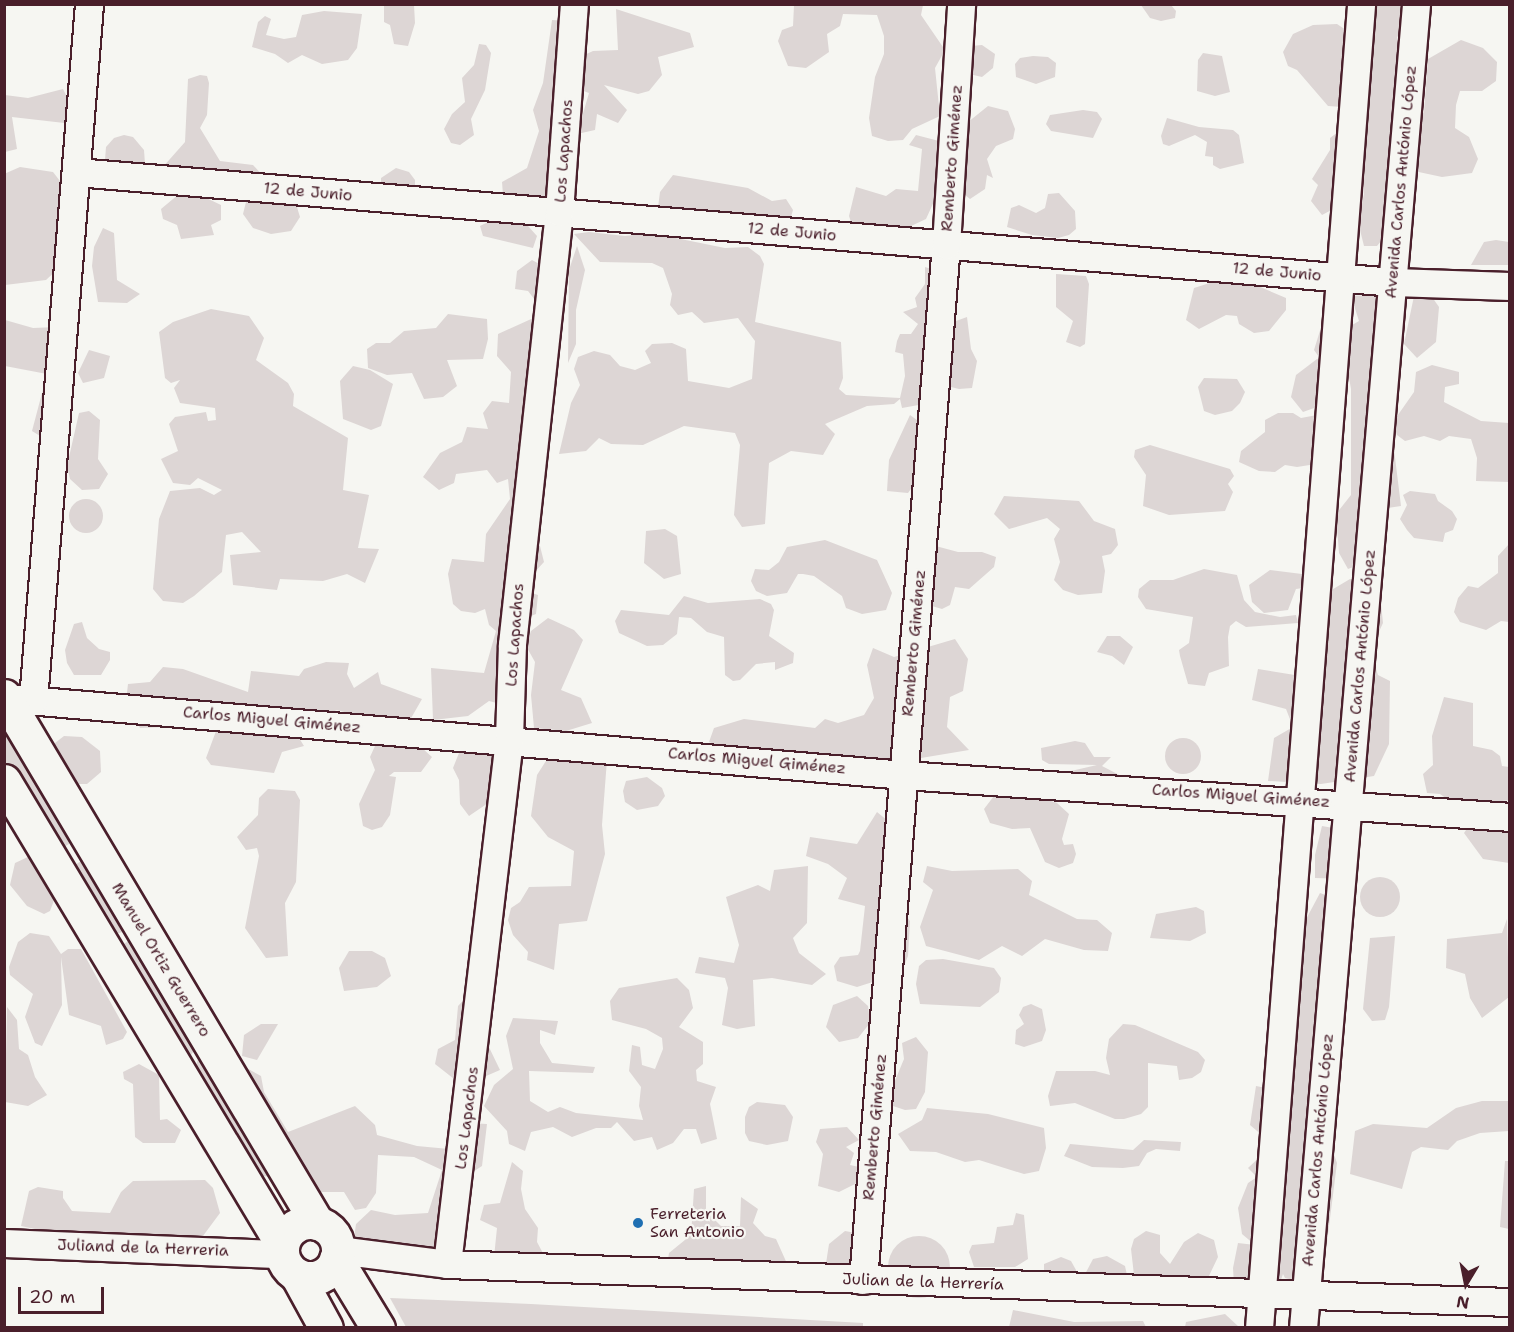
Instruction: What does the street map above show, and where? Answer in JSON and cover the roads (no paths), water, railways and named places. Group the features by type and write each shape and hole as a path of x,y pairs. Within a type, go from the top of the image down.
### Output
{"street":[{"path":"12,698 76,172 89,4"},
{"name":"Los Lapachos","path":"447,1264 509,739 512,644 559,212 574,4"},
{"name":"Remberto Giménez","path":"863,1280 946,245 961,4"},
{"path":"1258,1328 1361,4"},
{"name":"Avenida Carlos António López","path":"1303,1328 1416,4"},
{"name":"12 de Junio","path":"76,172 1393,282 1509,286"},
{"name":"Carlos Miguel Giménez","path":"12,698 509,739 904,775 1299,800 1509,817"},
{"name":"Manuel Ortiz Guerrero","path":"12,698 317,1223 332,1233 337,1255 378,1328"},
{"path":"4,782 287,1258 326,1328"},
{"path":"287,1258 299,1224 317,1223"},
{"name":"Juliand de la Herreria","path":"4,1243 287,1258"},
{"path":"287,1258 316,1277 325,1274 337,1255"},
{"name":"Julian de la Herrería","path":"337,1255 447,1264 1509,1302"}],"place":[{"name":"Ferreteria San Antonio","path":"638,1223"}]}
